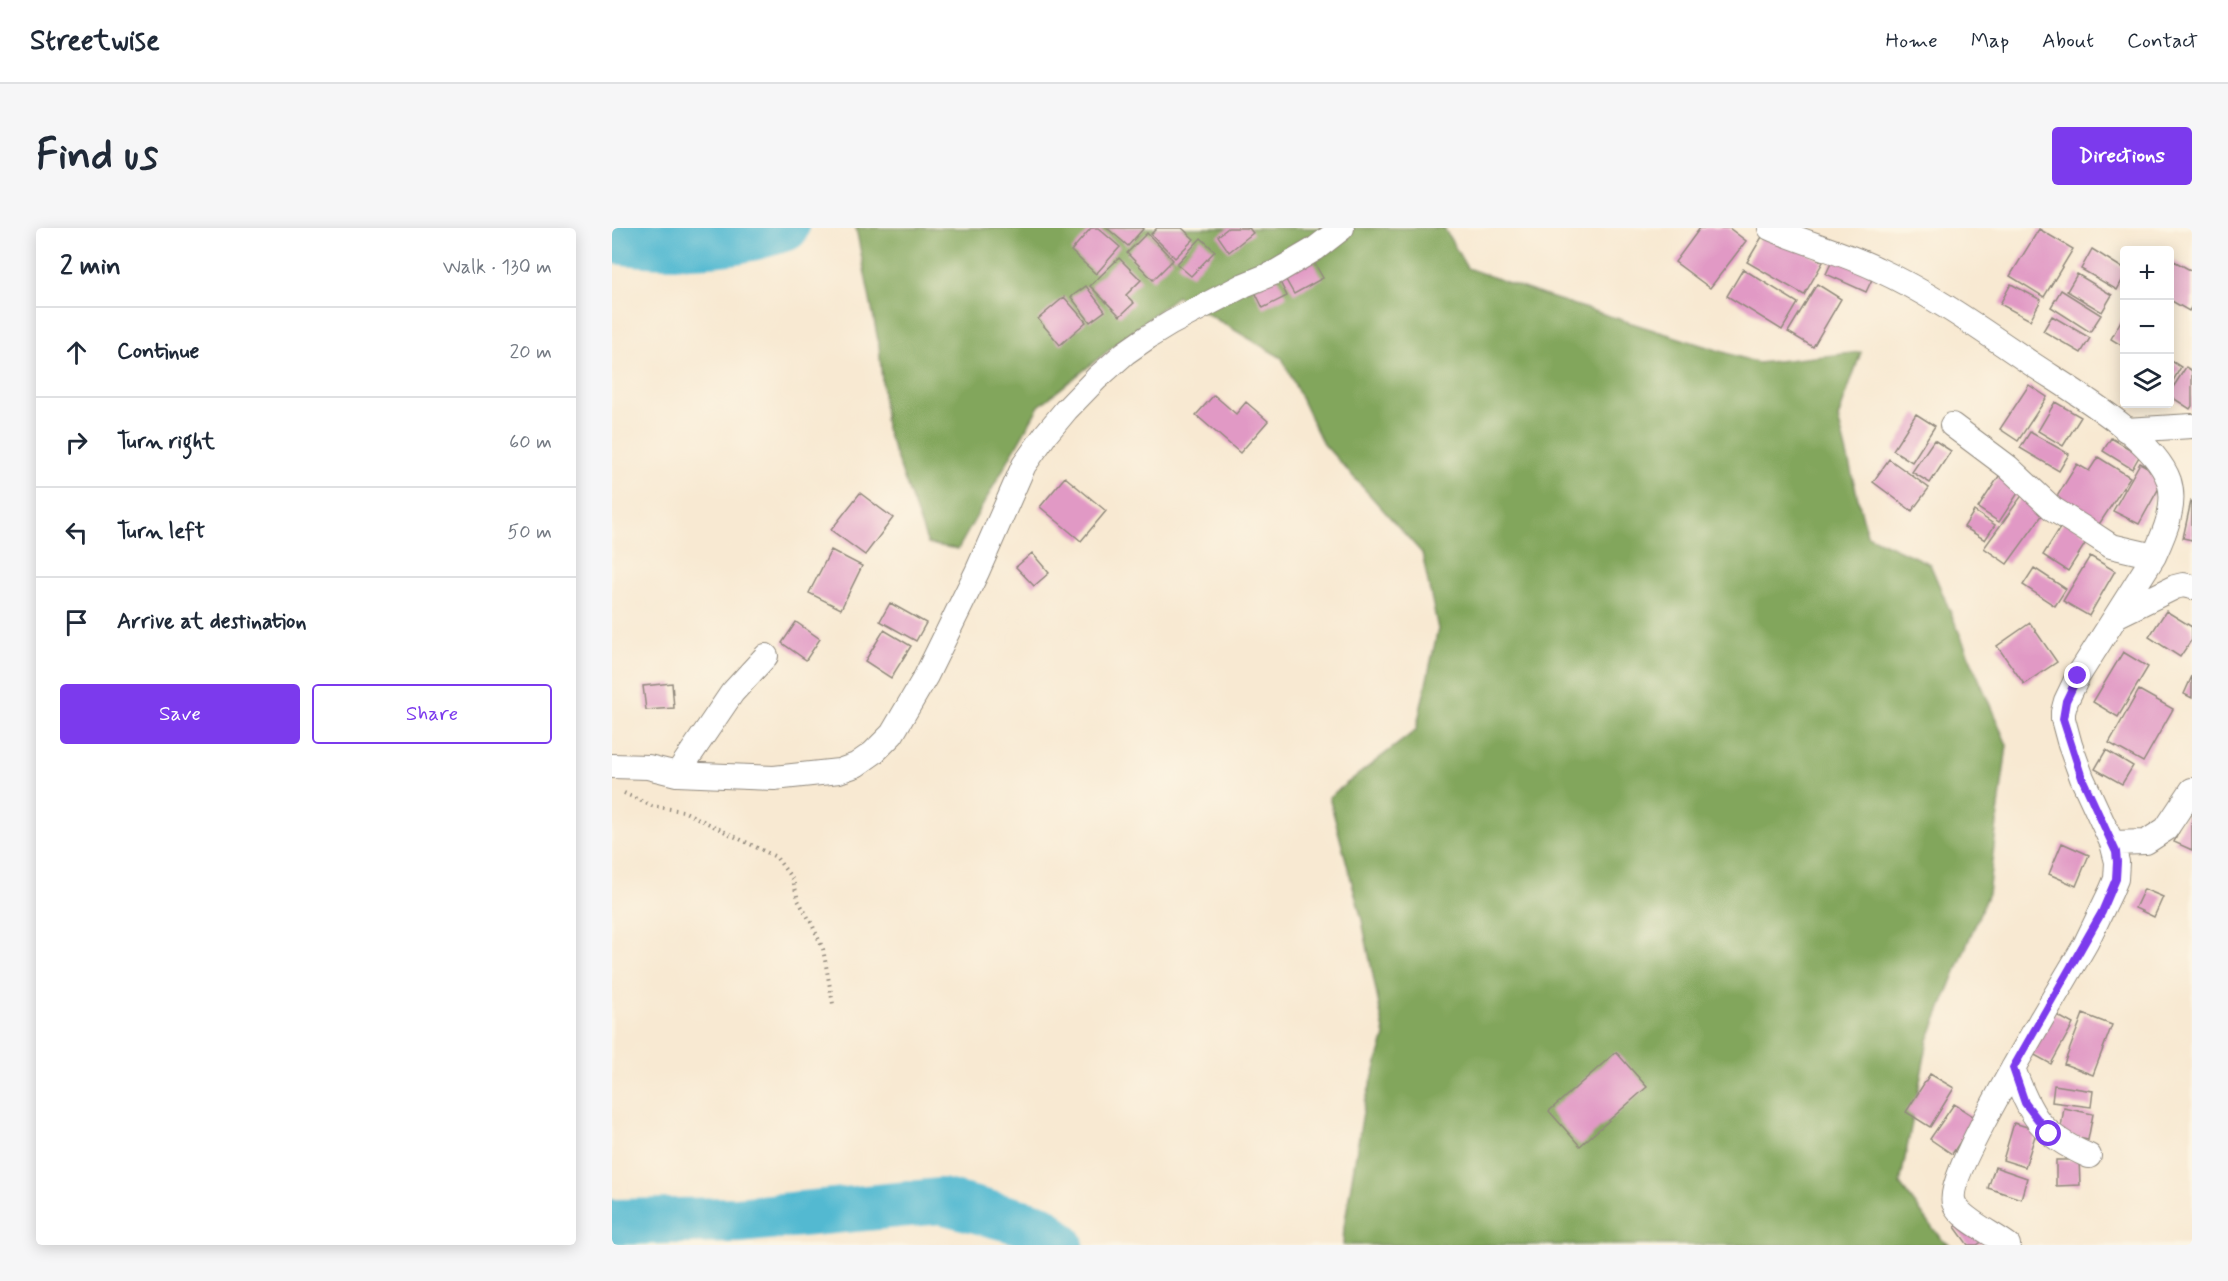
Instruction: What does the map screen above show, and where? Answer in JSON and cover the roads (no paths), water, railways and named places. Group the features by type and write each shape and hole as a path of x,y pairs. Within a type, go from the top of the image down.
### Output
{"street":[{"path":"612,766 648,767 677,774 774,778 839,771 856,765 873,753 892,734 926,676 977,572 1024,465 1066,410 1125,352 1171,323 1276,272 1315,249 1342,228"},
{"path":"1770,228 1875,268 1915,288 2096,406 2126,430 2156,459 2166,474 2170,488 2170,512 2154,556 2078,676 2063,712 2068,737 2082,778 2116,852 2117,870 2111,891 2061,986 2013,1068 1956,1179 1953,1202 1965,1216 2008,1245"},
{"path":"1952,425 2008,466 2053,509 2111,546 2154,556"},
{"path":"2126,430 2192,426"},
{"path":"2118,615 2175,587 2192,586"},
{"path":"677,774 732,693 766,656"},
{"path":"2112,843 2146,842 2166,829 2192,790"},
{"path":"2013,1068 2025,1103 2049,1134 2067,1146 2089,1156"}],"waterway":[{"path":"612,241 656,245 700,245 765,235 786,228"},
{"path":"612,1222 737,1220 941,1201 1041,1227 1061,1245"}]}
